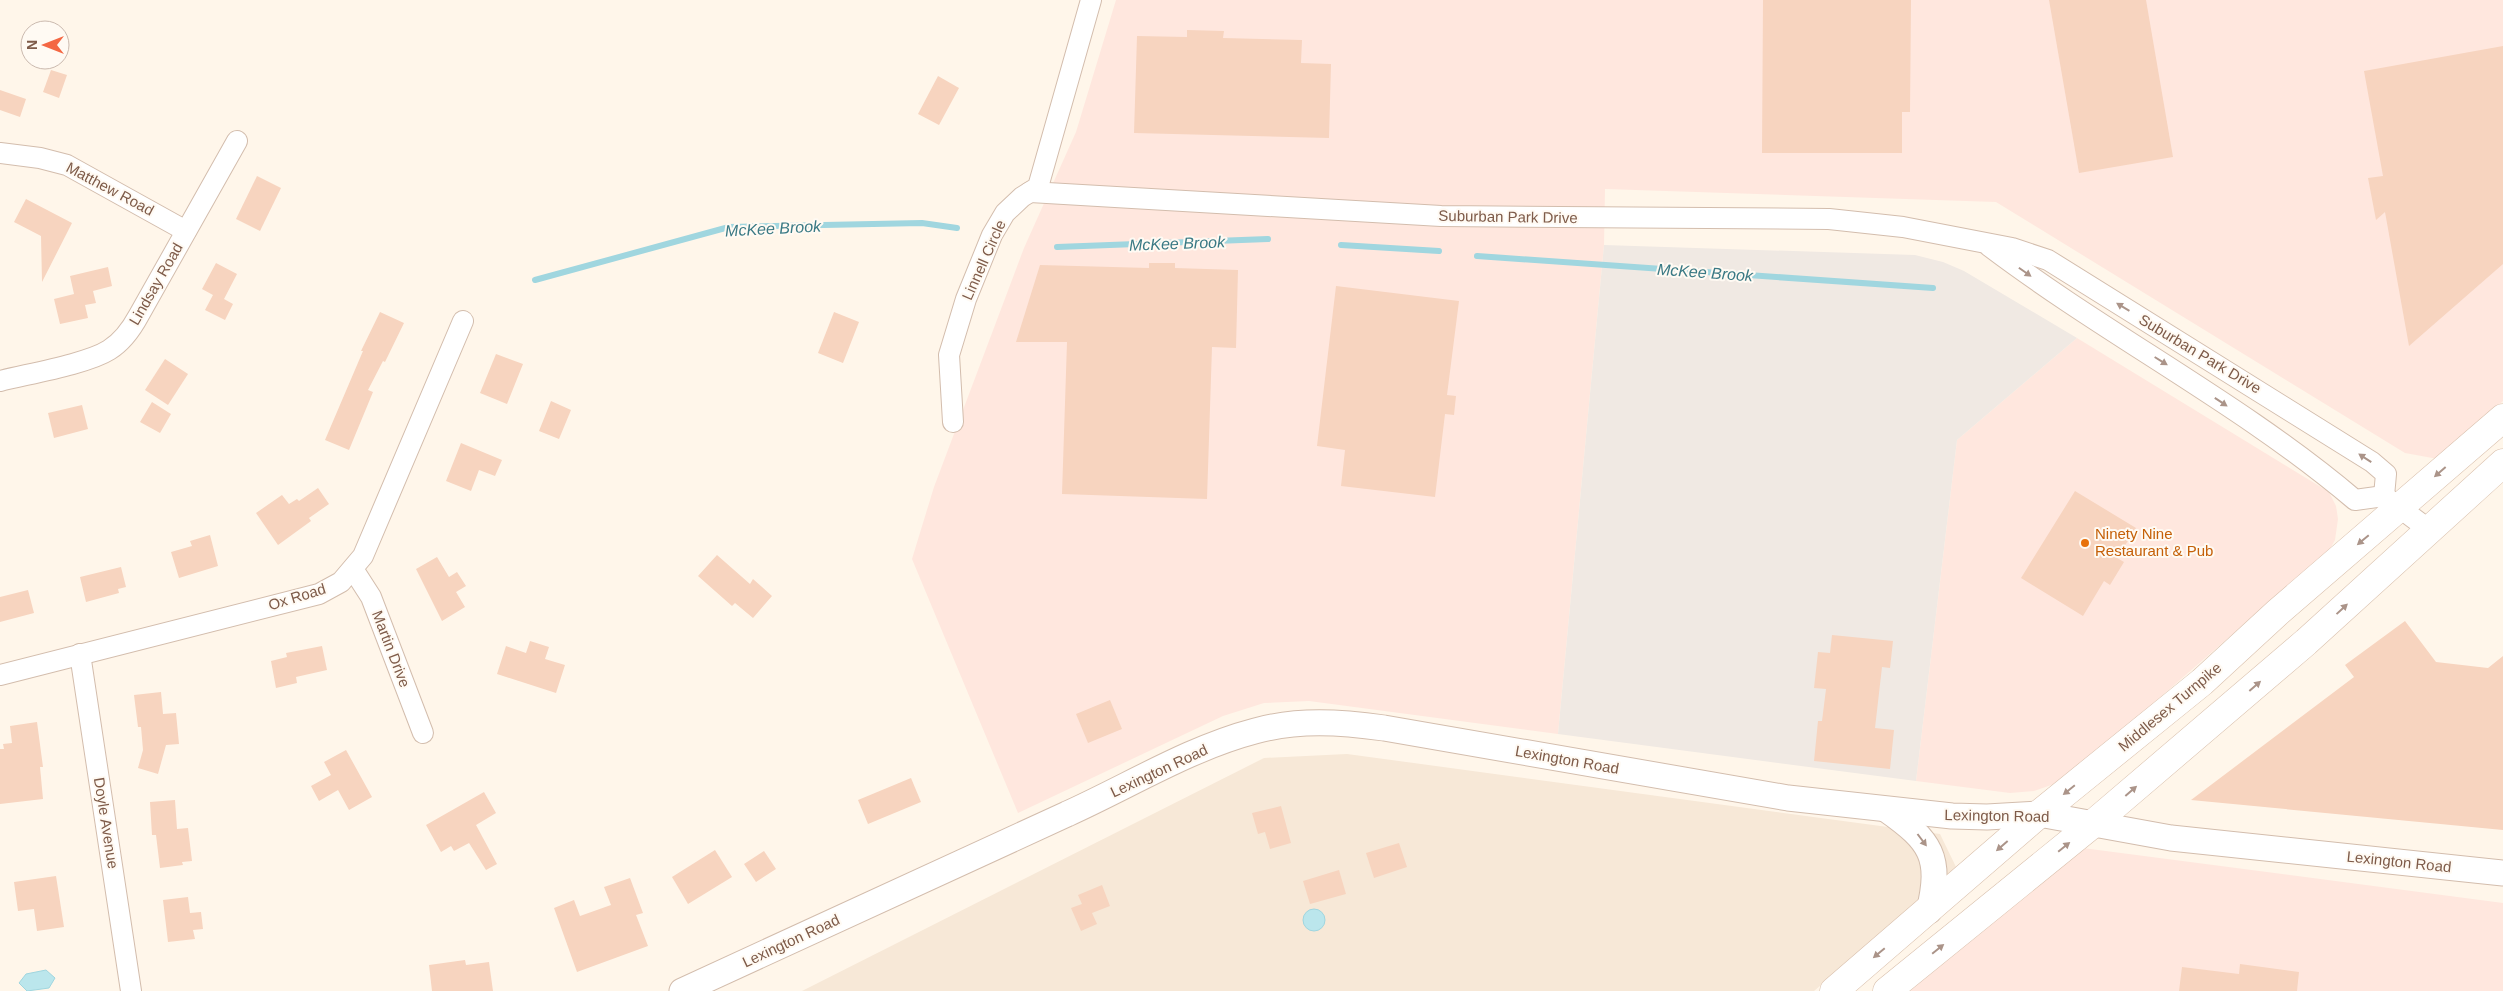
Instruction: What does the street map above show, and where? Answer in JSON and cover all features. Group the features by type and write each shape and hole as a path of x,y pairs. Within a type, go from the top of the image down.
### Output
{"main road":[{"name":"Middlesex Turnpike","path":"1834,991 1929,911 2039,814 2202,682 2392,502 2503,418"},
{"path":"1887,991 2094,823 2306,642 2428,529 2503,463"}],"street":[{"name":"Linnell Circle","path":"953,422 949,355 966,299 992,235 1005,213 1038,187 1044,170 1055,121 1091,0"},
{"name":"Lindsay Road","path":"0,380 85,359 109,350 133,326 237,140"},
{"name":"Matthew Road","path":"0,153 40,158 67,165 186,231"},
{"name":"Suburban Park Drive","path":"1030,192 1441,216 1828,219 1903,226 2012,248 2048,260 2372,462 2386,474 2392,502 2355,500 2315,466 2181,374 2067,302 1986,243"},
{"name":"Ox Road","path":"0,675 319,594 340,582 363,556 463,321"},
{"path":"2392,502 2428,529"},
{"name":"Martin Drive","path":"353,569 371,597 423,733"},
{"name":"Doyle Avenue","path":"80,654 131,991"},
{"name":"Lexington Road","path":"682,991 1108,796 1201,750 1255,731 1297,723 1341,722 1358,724 1788,798 1961,817 2039,814 2171,838 2503,873"},
{"path":"1885,809 1911,827 1928,848 1935,868 1935,879 1929,911"}],"shaded area":[{"path":"1116,0 2503,0 2503,401 2438,459 2405,453 1996,202 1605,189 1604,245 1558,734 1309,701 1264,703 1223,716 1018,813 912,559 934,487 1024,248 1076,132"},
{"path":"1604,245 1915,255 1943,262 1964,271 2077,338 1957,440 1916,781 1558,734"},
{"path":"2077,338 2329,492 2336,506 2338,519 2335,540 2330,549 2071,775 2060,782 2034,791 2010,793 1916,781 1957,440"},
{"path":"1347,754 1940,834 1957,869 1814,991 802,991 1264,758"},
{"path":"2075,847 2503,903 2503,991 1910,991"}],"water":[{"path":"1314,909 1322,912 1325,920 1322,928 1314,931 1306,928 1303,920 1306,912"},
{"path":"46,970 55,978 49,988 27,991 19,983 26,974"}],"building":[{"path":"1763,0 1911,0 1910,112 1902,112 1902,153 1762,153"},
{"path":"2049,0 2146,0 2173,157 2079,173"},
{"path":"1187,30 1224,31 1223,38 1302,40 1301,63 1331,64 1329,138 1134,133 1137,36 1187,37"},
{"path":"2503,46 2503,264 2409,346 2385,212 2376,220 2368,178 2383,176 2364,71"},
{"path":"51,70 67,75 59,98 43,92"},
{"path":"938,76 959,88 939,125 918,114"},
{"path":"0,90 26,99 20,117 0,110"},
{"path":"257,176 281,188 260,231 236,219"},
{"path":"26,199 72,223 42,282 41,236 14,222"},
{"path":"216,263 237,274 224,299 233,304 225,320 205,310 213,295 202,289"},
{"path":"1149,263 1175,263 1175,268 1238,270 1236,348 1212,347 1207,499 1062,494 1067,342 1016,342 1040,265 1149,268"},
{"path":"108,267 112,286 93,291 96,303 85,305 88,318 60,324 54,299 74,294 70,276"},
{"path":"1336,286 1459,301 1447,395 1456,396 1454,415 1445,414 1435,497 1341,486 1345,450 1317,446"},
{"path":"380,312 404,323 385,362 383,361 368,390 373,392 349,450 325,440 363,351 361,351"},
{"path":"834,312 859,322 843,363 818,353"},
{"path":"496,354 523,364 507,404 480,393"},
{"path":"165,359 188,374 168,405 145,390"},
{"path":"551,401 571,410 559,439 539,431"},
{"path":"152,402 171,414 160,433 140,422"},
{"path":"82,405 88,429 54,438 48,413"},
{"path":"461,443 502,460 495,476 479,470 471,491 446,481"},
{"path":"318,488 329,504 309,518 311,521 278,545 256,513 282,495 289,504 297,499 299,501"},
{"name":"Ninety Nine Restaurant & Pub","path":"2075,491 2136,528 2117,558 2124,562 2110,585 2104,581 2083,616 2021,578"},
{"path":"210,535 218,566 179,578 171,552 192,546 190,541"},
{"path":"717,555 750,584 753,579 772,596 753,618 735,603 732,606 698,576"},
{"path":"437,557 449,577 457,572 466,586 456,592 465,607 442,621 416,569"},
{"path":"121,567 126,587 118,589 119,593 86,602 80,577"},
{"path":"28,590 34,613 0,622 0,597"},
{"path":"2405,621 2436,662 2488,668 2503,656 2503,830 2191,800 2354,677 2345,665"},
{"path":"1832,635 1893,641 1890,668 1882,667 1875,728 1894,730 1890,769 1814,761 1818,721 1822,721 1826,689 1814,688 1818,652 1830,653"},
{"path":"530,641 549,647 545,659 565,665 556,693 497,674 506,646 526,653"},
{"path":"322,646 327,670 296,677 297,683 276,688 271,661 287,657 286,653"},
{"path":"161,692 163,714 176,713 179,744 166,745 158,774 138,768 143,750 141,727 138,727 134,695"},
{"path":"1110,700 1122,729 1088,743 1076,714"},
{"path":"37,722 43,767 40,767 43,799 0,804 0,749 4,749 3,744 12,743 10,726"},
{"path":"346,750 372,797 349,810 338,790 319,801 311,786 331,775 324,762"},
{"path":"911,778 921,802 868,824 858,800"},
{"path":"484,792 496,813 476,825 497,864 486,870 469,843 454,851 451,846 441,852 426,825"},
{"path":"175,800 177,829 188,828 192,861 182,862 183,865 160,868 156,835 152,835 150,802"},
{"path":"1281,806 1291,843 1270,849 1265,832 1258,834 1252,813"},
{"path":"1399,843 1407,867 1374,878 1366,853"},
{"path":"715,850 732,877 688,904 672,877"},
{"path":"764,851 776,869 756,882 744,864"},
{"path":"1339,870 1346,894 1310,904 1303,881"},
{"path":"56,876 64,927 37,931 34,909 18,911 14,882"},
{"path":"630,878 643,913 636,915 648,946 577,972 554,908 574,900 580,916 611,905 604,887"},
{"path":"1102,885 1110,906 1092,913 1097,924 1081,931 1071,908 1082,904 1078,895"},
{"path":"188,897 190,913 201,912 203,929 193,930 195,939 168,942 163,900"},
{"path":"465,960 466,965 489,962 493,991 432,991 429,965"},
{"path":"2240,964 2299,972 2297,991 2179,991 2182,967 2239,974"}],"waterway":[{"name":"McKee Brook","path":"535,280 729,227 922,223 957,228"},
{"name":"McKee Brook","path":"1057,247 1268,239"},
{"name":"McKee Brook","path":"1341,245 1439,251"},
{"name":"McKee Brook","path":"1477,256 1933,288"}],"place":[{"name":"Ninety Nine Restaurant & Pub","path":"2085,543"}]}
